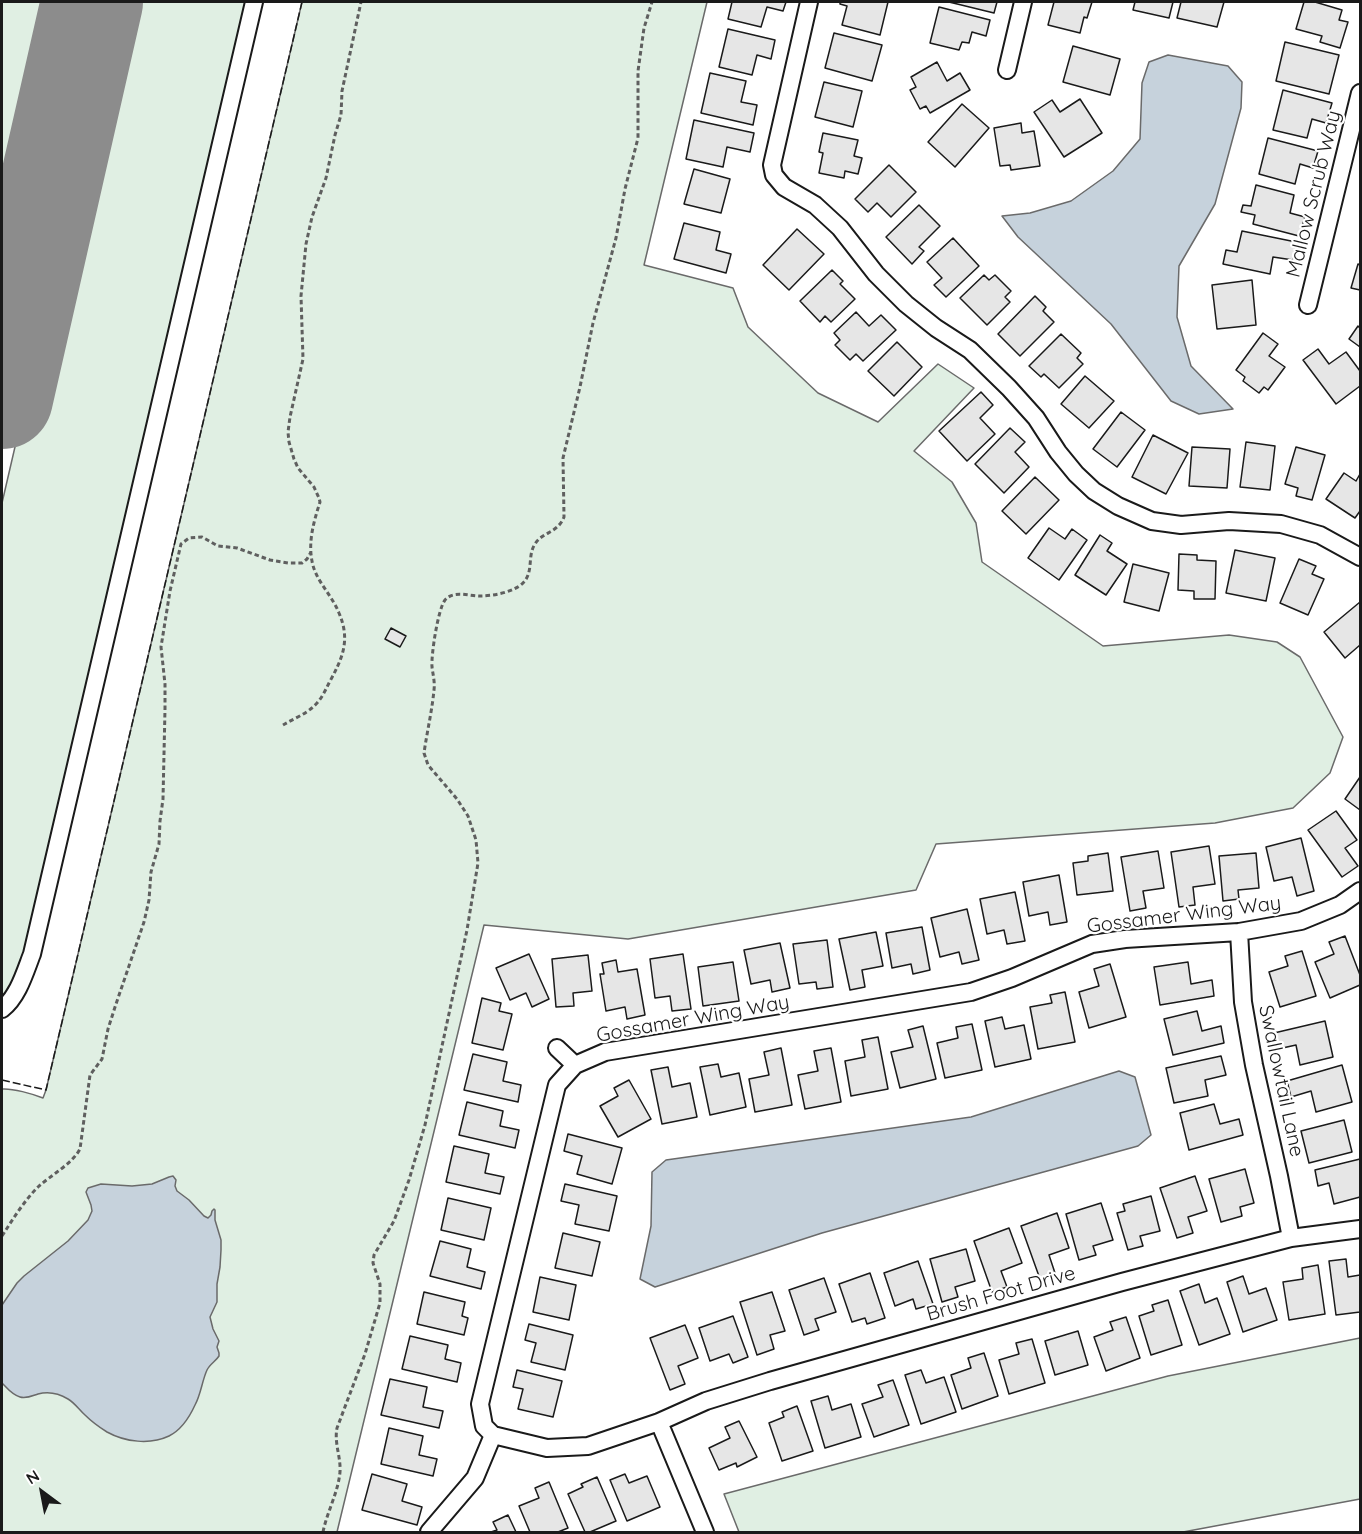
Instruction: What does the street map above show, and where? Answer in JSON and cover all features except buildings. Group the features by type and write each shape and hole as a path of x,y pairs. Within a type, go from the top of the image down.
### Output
{"street":[{"path":"2,1009 20,985 32,954 254,2"},
{"path":"809,2 772,165 774,175 784,187 815,205 840,228 876,274 906,304 936,328 970,350 1009,388 1036,418 1058,452 1076,474 1094,491 1118,506 1152,521 1181,525 1229,521 1281,524 1320,535 1360,556"},
{"path":"1007,70 1023,2"},
{"name":"Mallow Scrub Way","path":"1308,305 1360,93"},
{"name":"Gossamer Wing Way","path":"493,1435 484,1426 480,1404 557,1085 575,1065 605,1053 971,992 1012,978 1092,944 1125,939 1239,932 1301,921 1340,905 1360,891"},
{"name":"Swallowtail Lane","path":"1239,932 1243,1002 1291,1238"},
{"path":"557,1047 575,1065"},
{"name":"Brush Foot Drive","path":"659,1422 706,1401 770,1381 1122,1282 1291,1238 1360,1229"},
{"path":"429,1533 475,1478 493,1435 547,1448 588,1446 659,1422 705,1533"}],"path":[{"path":"283,725 318,703 344,651 344,631 340,615 317,575 312,561 311,533 320,502 319,498 314,487 298,468 288,432 303,359 301,296 303,260 308,231 326,178 342,111 342,91 361,2"},
{"path":"323,1533 339,1478 340,1462 335,1438 337,1428 365,1354 380,1303 380,1284 373,1259 394,1221 425,1125 467,930 478,863 476,840 468,816 457,799 432,770 424,753 435,688 432,659 439,615 444,602 454,594 487,595 508,591 523,583 528,575 534,545 560,525 564,517 563,458 638,138 638,70 644,28 652,2"},
{"path":"2,1236 31,1196 80,1149 90,1076 102,1059 108,1029 144,922 149,900 151,872 159,843 159,821 163,799 165,684 161,647 170,591 181,544 189,538 202,537 218,546 237,548 270,560 288,563 302,563 311,552"}],"green space":[{"path":"2,2 67,2 2,283"},
{"path":"118,2 252,2 30,948 2,1004 2,503"},
{"path":"302,2 707,2 644,265 733,288 748,327 818,393 878,422 938,364 974,388 914,451 952,482 976,523 982,562 1103,646 1229,635 1277,642 1300,657 1343,737 1330,773 1293,808 1215,823 936,844 916,890 628,939 484,925 337,1532 2,1532 2,1089 17,1090 43,1098 46,1090"},
{"path":"1360,1338 1360,1499 1183,1532 739,1532 724,1494 1168,1376"}],"shaded area":[{"path":"1168,55 1228,66 1242,82 1241,108 1215,204 1179,266 1177,317 1191,366 1233,409 1199,414 1171,401 1111,324 1018,237 1002,216 1030,213 1071,201 1113,171 1140,139 1142,83 1149,62"},
{"path":"1119,1071 1135,1077 1151,1135 1138,1146 822,1233 655,1287 640,1279 651,1226 652,1172 666,1160 971,1117"},
{"path":"173,1176 176,1180 177,1191 204,1216 208,1218 215,1210 215,1220 221,1240 217,1302 210,1317 219,1341 217,1347 219,1356 207,1370 191,1414 177,1430 162,1439 130,1440 104,1430 61,1395 46,1393 24,1398 12,1393 2,1383 2,1305 17,1283 68,1241 88,1220 92,1211 86,1192 88,1188 101,1184 132,1186 152,1184"}],"runway":[{"path":"2,398 92,2"}],"fence":[{"path":"2,1080 46,1090 302,2"}]}
